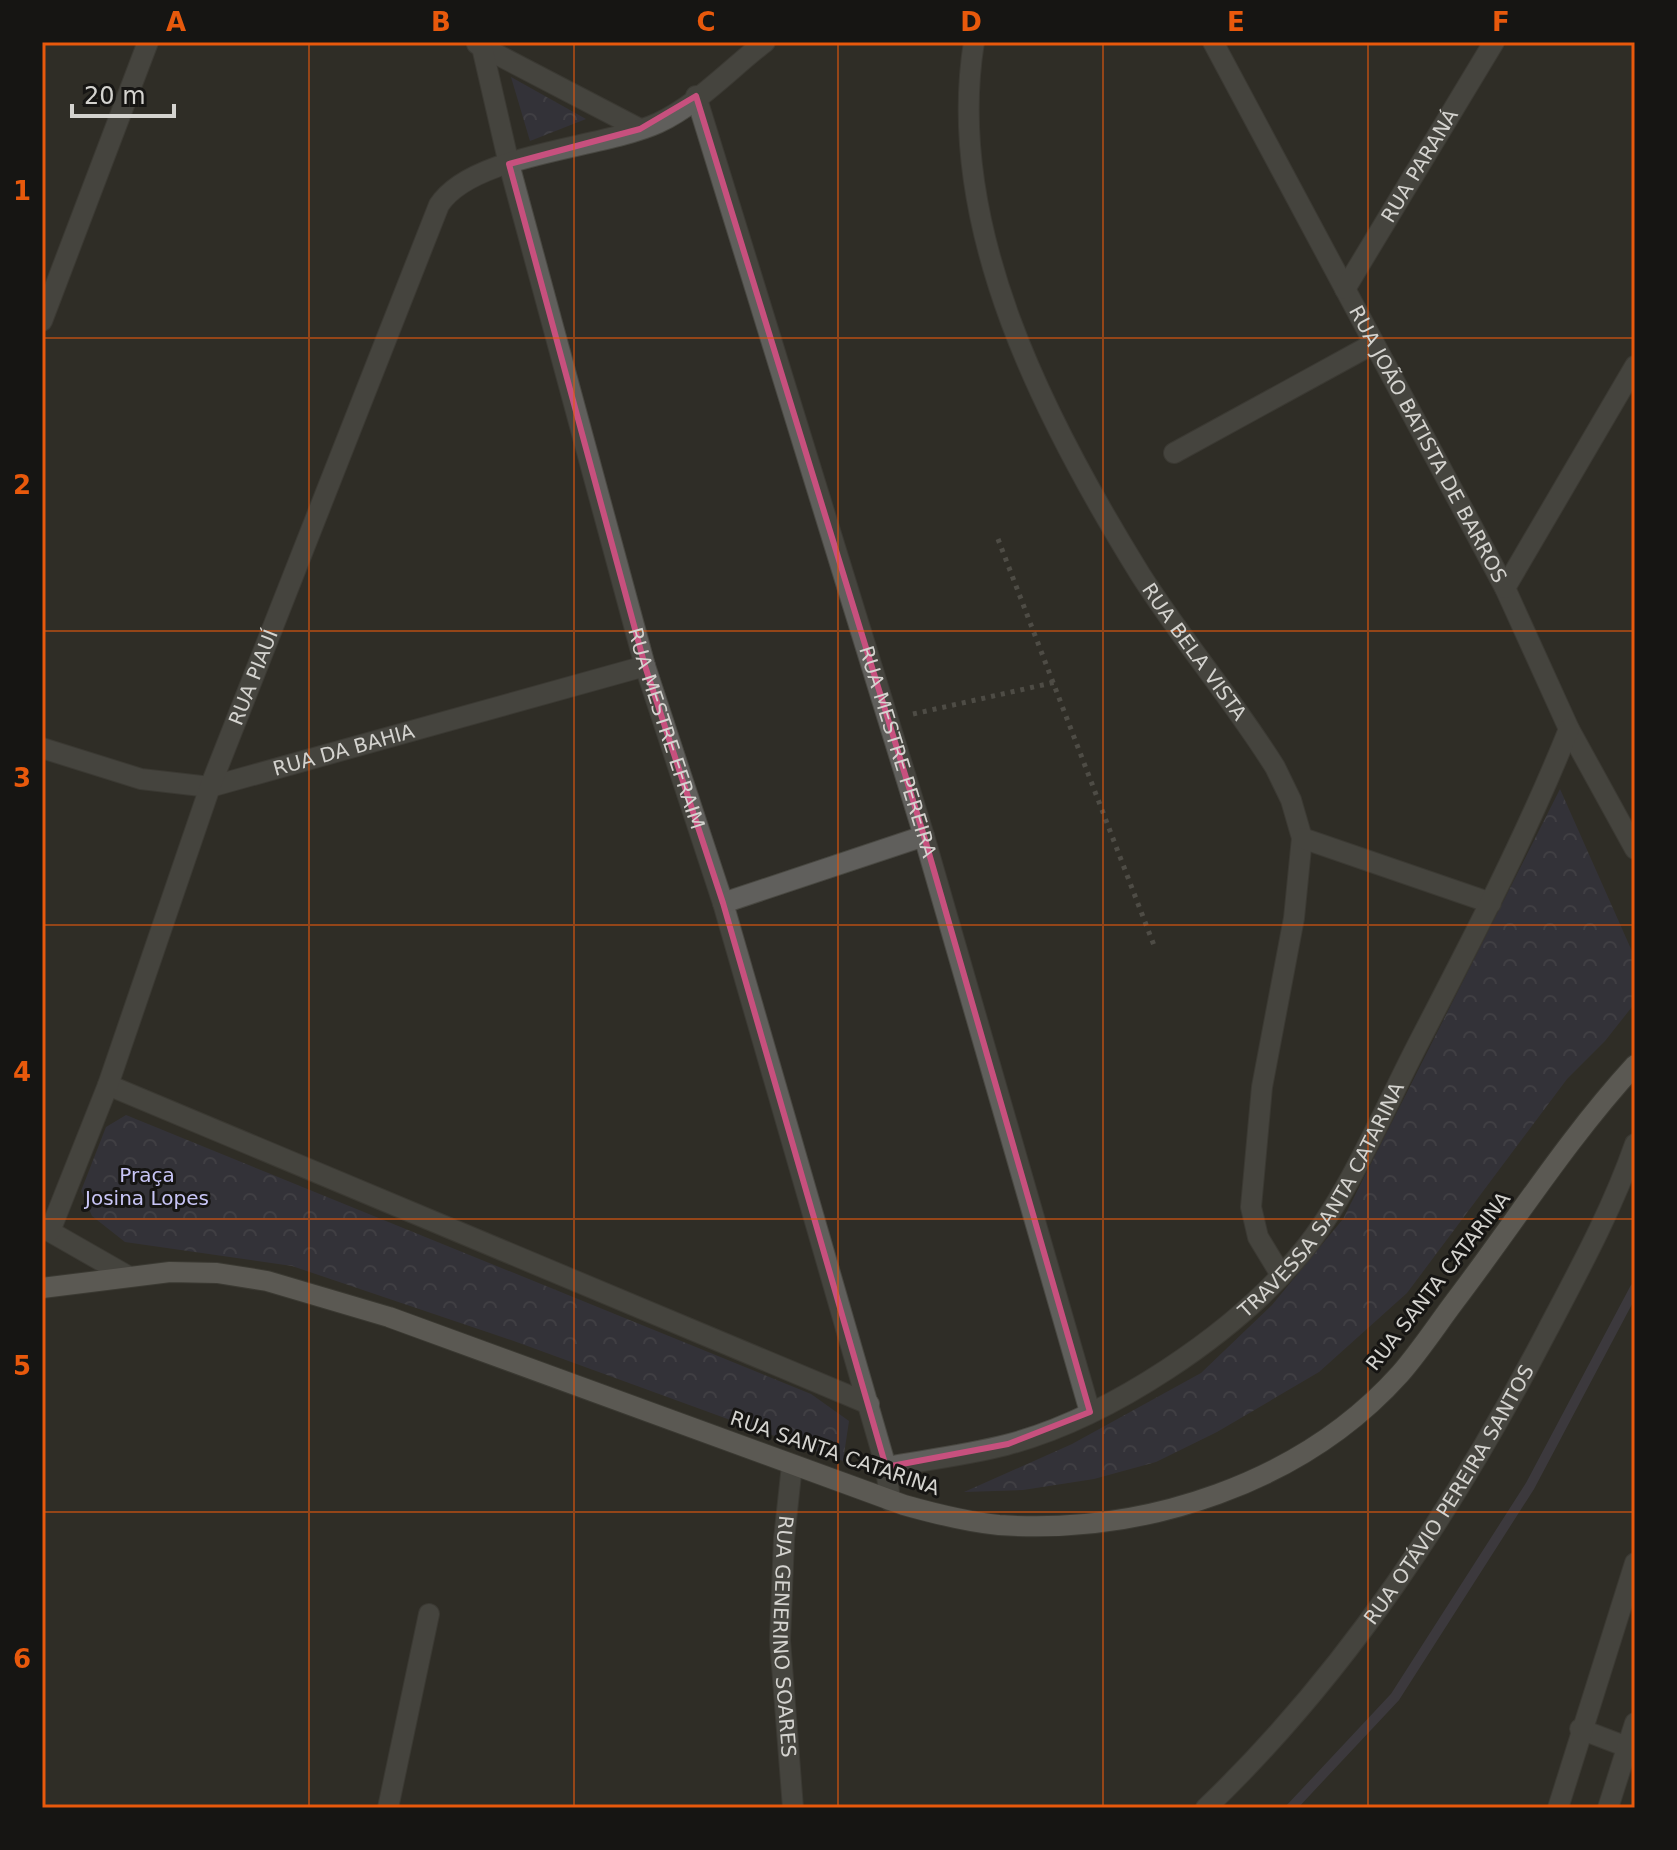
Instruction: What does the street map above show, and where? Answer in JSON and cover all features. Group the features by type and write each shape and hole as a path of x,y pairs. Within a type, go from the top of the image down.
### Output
{"main road":[{"name":"RUA SANTA CATARINA","path":"42,1288 126,1275 217,1273 310,1292 389,1317 890,1501 953,1518 1000,1525 1118,1519 1189,1504 1251,1482 1305,1453 1355,1419 1402,1372 1528,1204 1584,1121 1635,1065"}],"street":[{"path":"42,321 148,42"},
{"name":"RUA PIAUÍ","path":"46,1229 108,1085 210,787 439,205 456,183 509,164 640,129 669,116 765,42"},
{"name":"RUA BELA VISTA","path":"974,42 969,105 972,156 986,242 1003,301 1025,357 1095,496 1142,576 1275,767 1291,800 1302,838 1294,918 1262,1087 1252,1175 1251,1207 1258,1237 1281,1275"},
{"name":"RUA JOÃO BATISTA DE BARROS","path":"1213,42 1505,588 1569,729 1635,849"},
{"name":"RUA PARANÁ","path":"1345,289 1494,42"},
{"path":"478,44 640,129"},
{"name":"RUA MESTRE EFRAIM","path":"478,44 645,666 723,903 869,1404 886,1467 890,1501"},
{"name":"RUA MESTRE PEREIRA","path":"696,96 924,836 1090,1412"},
{"path":"1174,453 1373,344"},
{"path":"1505,588 1635,366"},
{"name":"RUA DA BAHIA","path":"42,748 141,779 210,787 645,666"},
{"name":"TRAVESSA SANTA CATARINA","path":"886,1467 1008,1444 1090,1412 1205,1344 1249,1308 1281,1275 1311,1240 1339,1195 1491,903 1539,803 1569,729"},
{"path":"723,903 924,836"},
{"path":"1302,838 1491,903"},
{"path":"108,1085 869,1404"},
{"name":"RUA OTÁVIO PEREIRA SANTOS","path":"1206,1808 1283,1727 1337,1662 1429,1537 1508,1406 1612,1202 1635,1144"},
{"path":"46,1229 126,1275"},
{"name":"RUA GENERINO SOARES","path":"792,1465 784,1539 780,1640 793,1808"},
{"path":"1558,1808 1580,1729 1635,1563"},
{"path":"388,1808 429,1614"},
{"path":"1608,1808 1631,1748 1635,1723"},
{"path":"1580,1729 1631,1748"}],"path":[{"path":"998,539 1056,682 1155,948"},
{"path":"889,720 1056,682"}],"highlighted area":[{"path":"696,96 924,836 1090,1412 1008,1444 886,1467 723,903 645,666 509,164 640,129"}],"green space":[{"path":"511,77 586,119 530,141"},
{"path":"1560,789 1635,958 1635,1003 1605,1041 1567,1079 1407,1293 1319,1372 1217,1432 1156,1462 1094,1479 1023,1490 964,1492 1072,1444 1201,1373 1272,1305 1343,1219"},
{"name":"Praça Josina Lopes","path":"126,1115 811,1394 849,1421 843,1461 511,1340 292,1266 125,1242 92,1216 81,1191 106,1127"}],"waterway":[{"path":"1291,1808 1395,1697 1530,1486 1635,1288"}]}
